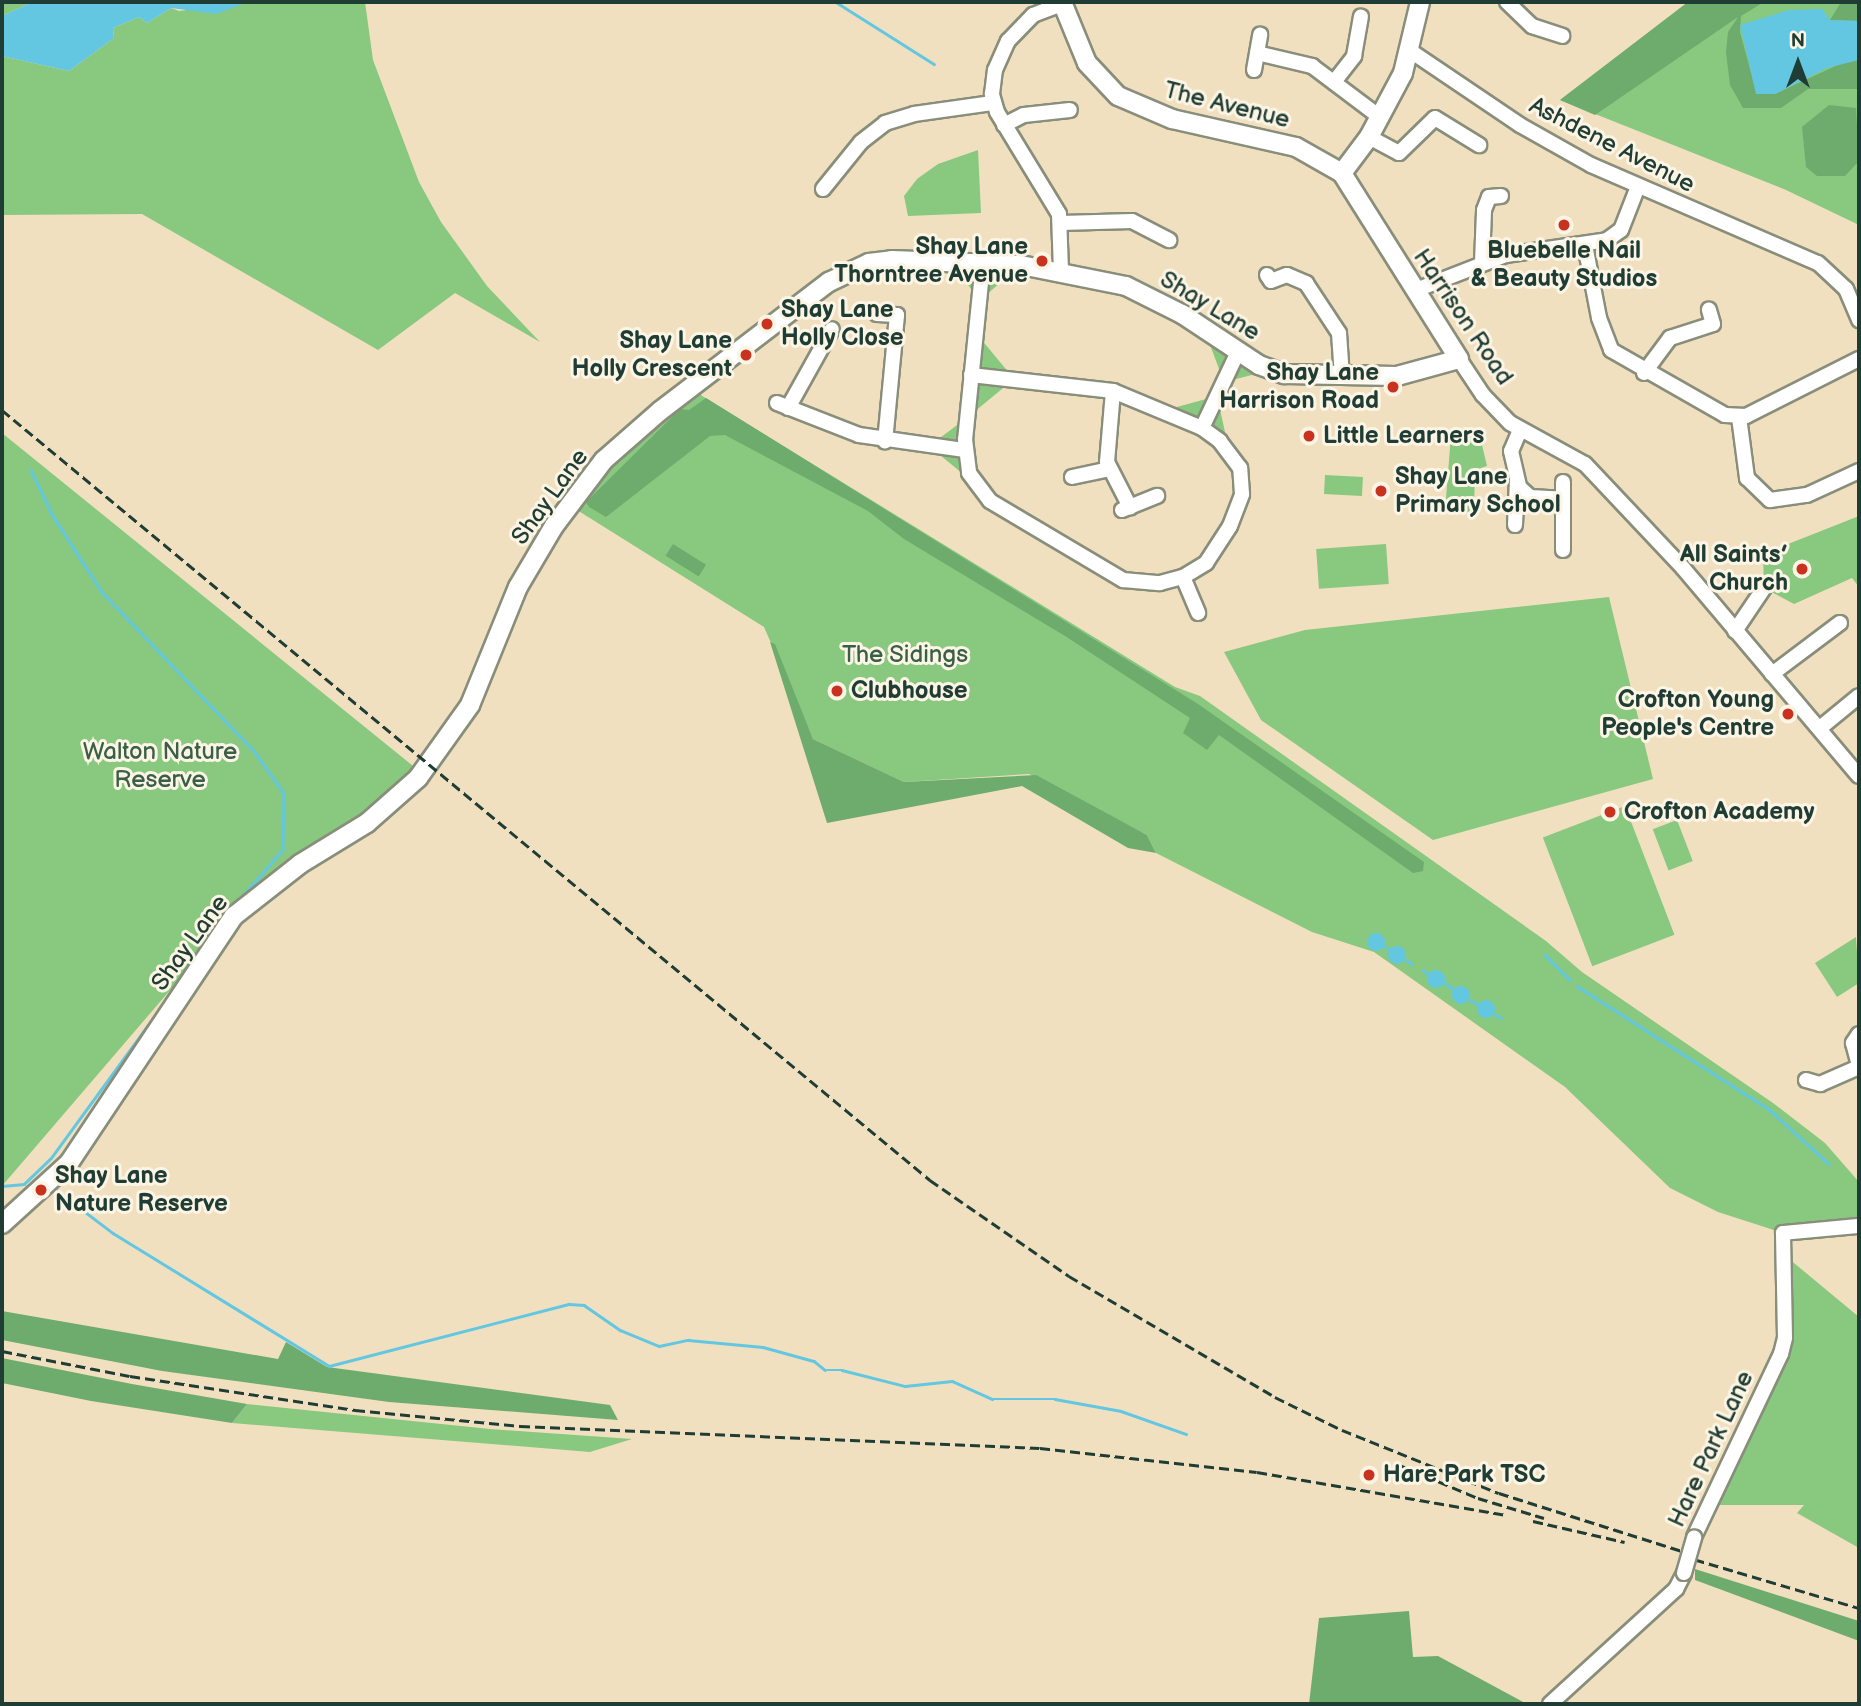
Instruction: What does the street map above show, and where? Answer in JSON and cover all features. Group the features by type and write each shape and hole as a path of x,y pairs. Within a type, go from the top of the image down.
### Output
{"main road":[{"path":"1342,173 1369,137 1403,73 1420,2"},
{"name":"The Avenue","path":"1062,3 1087,63 1101,81 1143,109 1296,147 1342,173"},
{"name":"Harrison Road","path":"1342,173 1459,359"},
{"name":"Shay Lane","path":"2,1224 69,1163 234,916 398,799 449,738 470,705 518,587 562,516 604,460 660,411 847,271 892,260 983,262 1061,271 1126,286 1155,299 1238,352 1284,374 1342,377 1412,374 1459,359"}],"street":[{"path":"1507,2 1532,26 1556,39"},
{"path":"1061,271 1061,223 992,103 995,70 1008,41 1033,15 1062,3"},
{"path":"1334,82 1354,56 1361,17"},
{"path":"1254,70 1260,36"},
{"name":"Ashdene Avenue","path":"1409,50 1520,125 1637,189 1818,263 1846,289 1859,320"},
{"path":"1257,53 1301,61 1380,117"},
{"path":"832,186 861,142 885,123 914,114 992,103"},
{"path":"1004,125 1024,115 1066,113"},
{"path":"1369,137 1399,153 1407,150 1425,123 1435,118 1473,144"},
{"path":"1416,290 1482,262 1607,240 1621,230 1637,189"},
{"path":"1482,262 1482,220 1490,195"},
{"path":"1061,223 1132,221 1169,239"},
{"path":"1585,245 1607,344 1644,373 1725,415 1739,417 1859,359"},
{"path":"971,375 1113,391 1202,428 1237,461 1242,494 1219,545 1198,569 1183,577 1160,583 1135,582 1096,566 990,501 969,473 965,450 971,375 983,262"},
{"path":"1267,275 1271,281 1287,275 1306,283 1339,333 1342,377"},
{"path":"1644,373 1670,338 1713,324 1709,310"},
{"path":"877,314 897,316 885,441"},
{"path":"831,338 783,406 842,430 885,441 965,450"},
{"path":"1202,428 1238,352"},
{"name":"Harrison Road","path":"1459,359 1483,395 1520,430 1585,464 1683,568 1857,770"},
{"path":"1113,391 1107,444 1109,469 1126,509 1157,496"},
{"path":"1739,417 1747,478 1770,500 1807,495 1859,471"},
{"path":"1515,524 1517,479 1511,451 1520,430"},
{"path":"1073,477 1109,469"},
{"path":"1517,479 1530,497 1563,499"},
{"path":"1563,482 1563,550"},
{"path":"1183,577 1198,613"},
{"path":"1735,631 1764,588"},
{"path":"1772,674 1840,623"},
{"path":"1820,728 1859,696"},
{"path":"1816,1087 1858,1068 1853,1043 1859,1034"},
{"name":"Hare Park Lane","path":"1550,1704 1676,1589 1684,1573 1694,1537 1781,1354 1785,1338 1783,1233 1859,1226"}],"green space":[{"path":"2,2 33,2 2,16"},
{"path":"248,2 365,2 373,60 419,182 441,222 487,286 540,342 455,293 378,350 142,214 2,215 2,56 69,71 114,38 113,28 139,17 147,23 171,8 179,11"},
{"path":"1688,2 1859,2 1859,225 1786,190 1560,100"},
{"path":"1688,2 1764,2 1741,16 1740,32 1757,94 1775,94 1855,57 1859,60 1859,89 1808,89 1781,108 1743,108 1730,85 1726,52 1728,32 1738,17 1595,115 1560,100"},
{"path":"1841,2 1859,2 1859,21 1830,20"},
{"path":"1829,105 1856,108 1859,161 1845,176 1817,176 1806,167 1802,127"},
{"path":"978,150 981,213 908,216 904,196 917,179 938,164"},
{"path":"952,261 1021,265 979,301"},
{"path":"1204,329 1272,370 1224,382"},
{"path":"976,333 1014,379 968,417"},
{"name":"The Sidings","path":"691,389 1175,687 1200,696 1546,941 1582,972 1773,1103 1825,1143 1859,1182 1859,1226 1783,1233 1718,1212 1670,1188 1565,1087 1374,952 1312,932 1156,853 1147,835 1029,774 904,782 813,739 764,627 569,505"},
{"path":"1217,396 1229,450 1166,410"},
{"path":"706,398 1198,704 1424,862 1423,871 1413,873 1219,735 1207,750 1183,733 1190,718 1065,636 904,539 868,511 725,435 710,436 606,517 589,507 586,502 680,409 689,410"},
{"path":"968,417 974,483 929,446"},
{"path":"1479,432 1487,466 1475,470 1474,512 1445,511 1451,435"},
{"name":"Walton Nature Reserve","path":"2,433 418,770 392,798 256,890 2,1186"},
{"path":"1325,475 1363,477 1362,496 1324,494"},
{"path":"1859,516 1859,587 1852,578 1794,604 1764,588 1763,554"},
{"path":"673,544 706,565 699,577 666,556"},
{"path":"1386,544 1389,584 1319,589 1316,549"},
{"path":"1609,597 1653,779 1433,840 1261,720 1224,652 1305,630"},
{"path":"770,642 775,644 813,739 904,782 1036,775 1147,835 1156,853 1128,848 1022,786 827,823"},
{"path":"1625,806 1674,935 1592,966 1543,838"},
{"path":"1677,820 1693,861 1668,870 1653,829"},
{"path":"1856,937 1859,983 1837,997 1815,963"},
{"path":"1788,1258 1859,1317 1859,1548 1797,1513 1804,1505 1718,1505 1787,1354 1792,1333"},
{"path":"2,1311 278,1359 286,1342 327,1367 610,1405 618,1420 389,1402 162,1371 2,1340"},
{"path":"2,1358 247,1404 232,1423 91,1401 2,1383"},
{"path":"247,1404 490,1429 632,1439 590,1452 232,1423"},
{"path":"1695,1569 1859,1621 1859,1641 1695,1580"},
{"path":"1409,1611 1413,1657 1438,1656 1527,1704 1309,1704 1319,1618"}],"water":[{"path":"33,2 248,2 216,14 171,8 147,23 139,17 113,28 114,38 69,71 2,56 2,16"},
{"path":"1822,9 1830,20 1859,21 1859,60 1827,68 1775,94 1756,94 1740,25 1789,10"},
{"path":"1376,933 1382,936 1385,942 1382,948 1376,951 1370,948 1367,942 1370,936"},
{"path":"1397,946 1403,949 1406,955 1403,961 1397,964 1391,961 1388,955 1391,949"},
{"path":"1436,970 1442,973 1445,979 1442,985 1436,988 1430,985 1427,979 1430,973"},
{"path":"1461,986 1467,989 1470,995 1467,1001 1461,1004 1455,1001 1452,995 1455,989"},
{"path":"1486,1000 1492,1003 1495,1009 1492,1015 1486,1018 1480,1015 1477,1009 1480,1003"}],"waterway":[{"path":"836,2 934,64"},
{"path":"31,470 53,516 102,592 254,751 284,793 283,850 236,904"},
{"path":"1385,946 1389,949"},
{"path":"1545,955 1570,980"},
{"path":"1406,960 1412,964"},
{"path":"1423,970 1427,973"},
{"path":"2,1186 24,1184 51,1158 185,974"},
{"path":"1445,983 1453,989"},
{"path":"1577,986 1770,1110 1829,1164"},
{"path":"1470,1000 1477,1004"},
{"path":"1495,1014 1501,1018"},
{"path":"55,1189 113,1233 329,1366 569,1304 584,1305 620,1330 659,1346 688,1340 763,1347 814,1361 825,1370 842,1370 905,1386 952,1381 992,1399 1055,1399 1121,1411 1186,1434"}],"railway":[{"path":"2,410 930,1180 1069,1276 1275,1397 1342,1430 1499,1493 1691,1554"},
{"path":"2,1351 130,1376 355,1410 520,1426 1040,1448 1257,1472 1506,1515"},
{"path":"1397,1464 1478,1498 1544,1518"},
{"path":"1533,1521 1625,1542"},
{"path":"1680,1555 1859,1608"}],"place":[{"name":"Bluebelle Nail & Beauty Studios","path":"1564,225"},
{"name":"Shay Lane Thorntree Avenue","path":"1042,261"},
{"name":"Shay Lane Holly Close","path":"767,324"},
{"name":"Shay Lane Holly Crescent","path":"746,355"},
{"name":"Shay Lane Harrison Road","path":"1393,387"},
{"name":"Little Learners","path":"1309,436"},
{"name":"Shay Lane Primary School","path":"1381,491"},
{"name":"All Saints’ Church","path":"1802,569"},
{"name":"Clubhouse","path":"837,691"},
{"name":"Crofton Young People's Centre","path":"1788,714"},
{"name":"Crofton Academy","path":"1610,812"},
{"name":"Shay Lane Nature Reserve","path":"41,1190"},
{"name":"Hare Park TSC","path":"1369,1475"}]}
